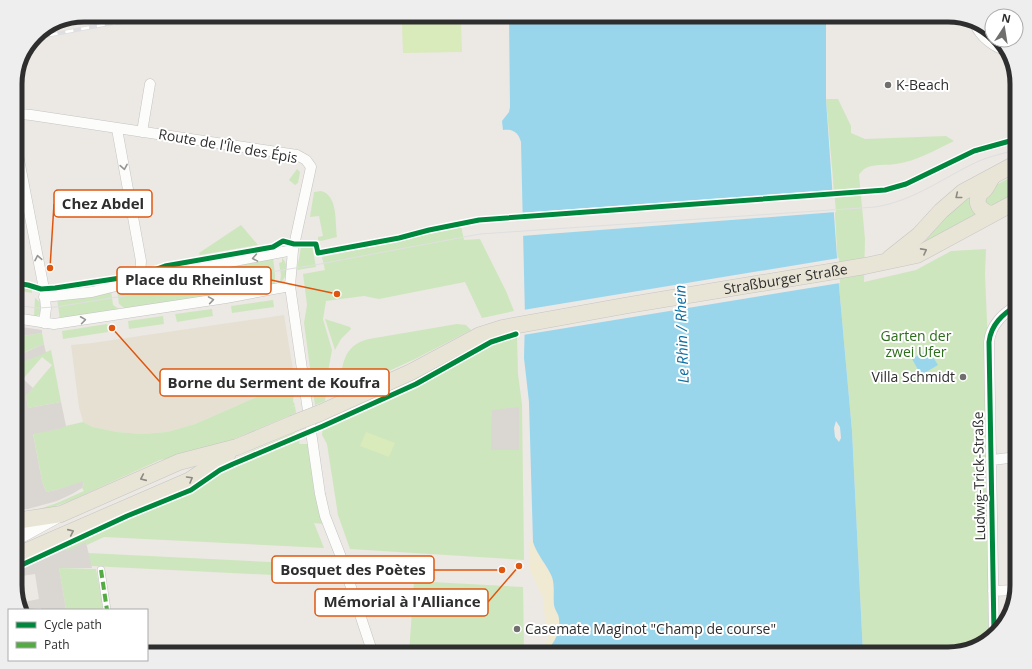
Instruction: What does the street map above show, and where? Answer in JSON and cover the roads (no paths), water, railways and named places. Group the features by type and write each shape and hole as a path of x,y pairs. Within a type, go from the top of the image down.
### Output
{"main road":[{"name":"Straßburger Straße","path":"887,261 919,235 941,211 963,192 1010,167"},
{"path":"992,176 985,189 979,195 978,201 980,208 984,212 992,214"},
{"name":"Straßburger Straße","path":"237,447 320,413 411,372 480,335 502,328 865,266 917,255 1010,205"},
{"path":"22,535 61,514 178,462 237,447"},
{"path":"22,553 190,480 237,447"},
{"path":"22,520 61,514"}],"street":[{"path":"983,34 994,43"},
{"name":"Route de l'Île des Épis","path":"142,132 150,84"},
{"name":"Route de l'Île des Épis","path":"22,114 31,114 297,155 306,160 311,167 293,250"},
{"path":"117,128 141,261 140,275 135,282"},
{"path":"22,175 44,289 46,308 44,323"},
{"path":"44,297 92,292 156,276 293,250 290,286 320,494 325,516 341,557 371,647"},
{"path":"22,319 54,324 226,298 290,286"},
{"name":"Ludwig-Trick-Straße","path":"994,626 989,347 990,336 998,320 1010,311"},
{"path":"992,460 1010,458"},
{"path":"101,570 107,609"},
{"path":"993,591 1009,590"}],"water":[{"name":"Le Rhin / Rhein","path":"509,22 826,22 826,100 839,286 852,431 863,647 550,647 556,639 559,629 559,617 554,605 552,577 533,542 529,402 524,358 525,317 521,142 515,132 503,130 502,121 509,112"},
{"path":"928,349 938,365 921,375 912,359"}],"tram line":[{"path":"22,306 37,308 56,307 320,264 480,234 875,207 903,200 979,161 1010,152"}],"railway":[{"path":"46,36 122,22"}],"place":[{"name":"K-Beach","path":"888,85"},
{"name":"Chez Abdel","path":"50,268"},
{"name":"Place du Rheinlust","path":"337,294"},
{"name":"Borne du Serment de Koufra","path":"112,328"},
{"name":"Villa Schmidt","path":"963,377"},
{"name":"Mémorial à l'Alliance","path":"519,566"},
{"name":"Bosquet des Poètes","path":"502,570"},
{"name":"Casemate Maginot \"Champ de course\"","path":"517,629"}],"park label":[{"name":"Garten der zwei Ufer","path":"916,344"}]}
